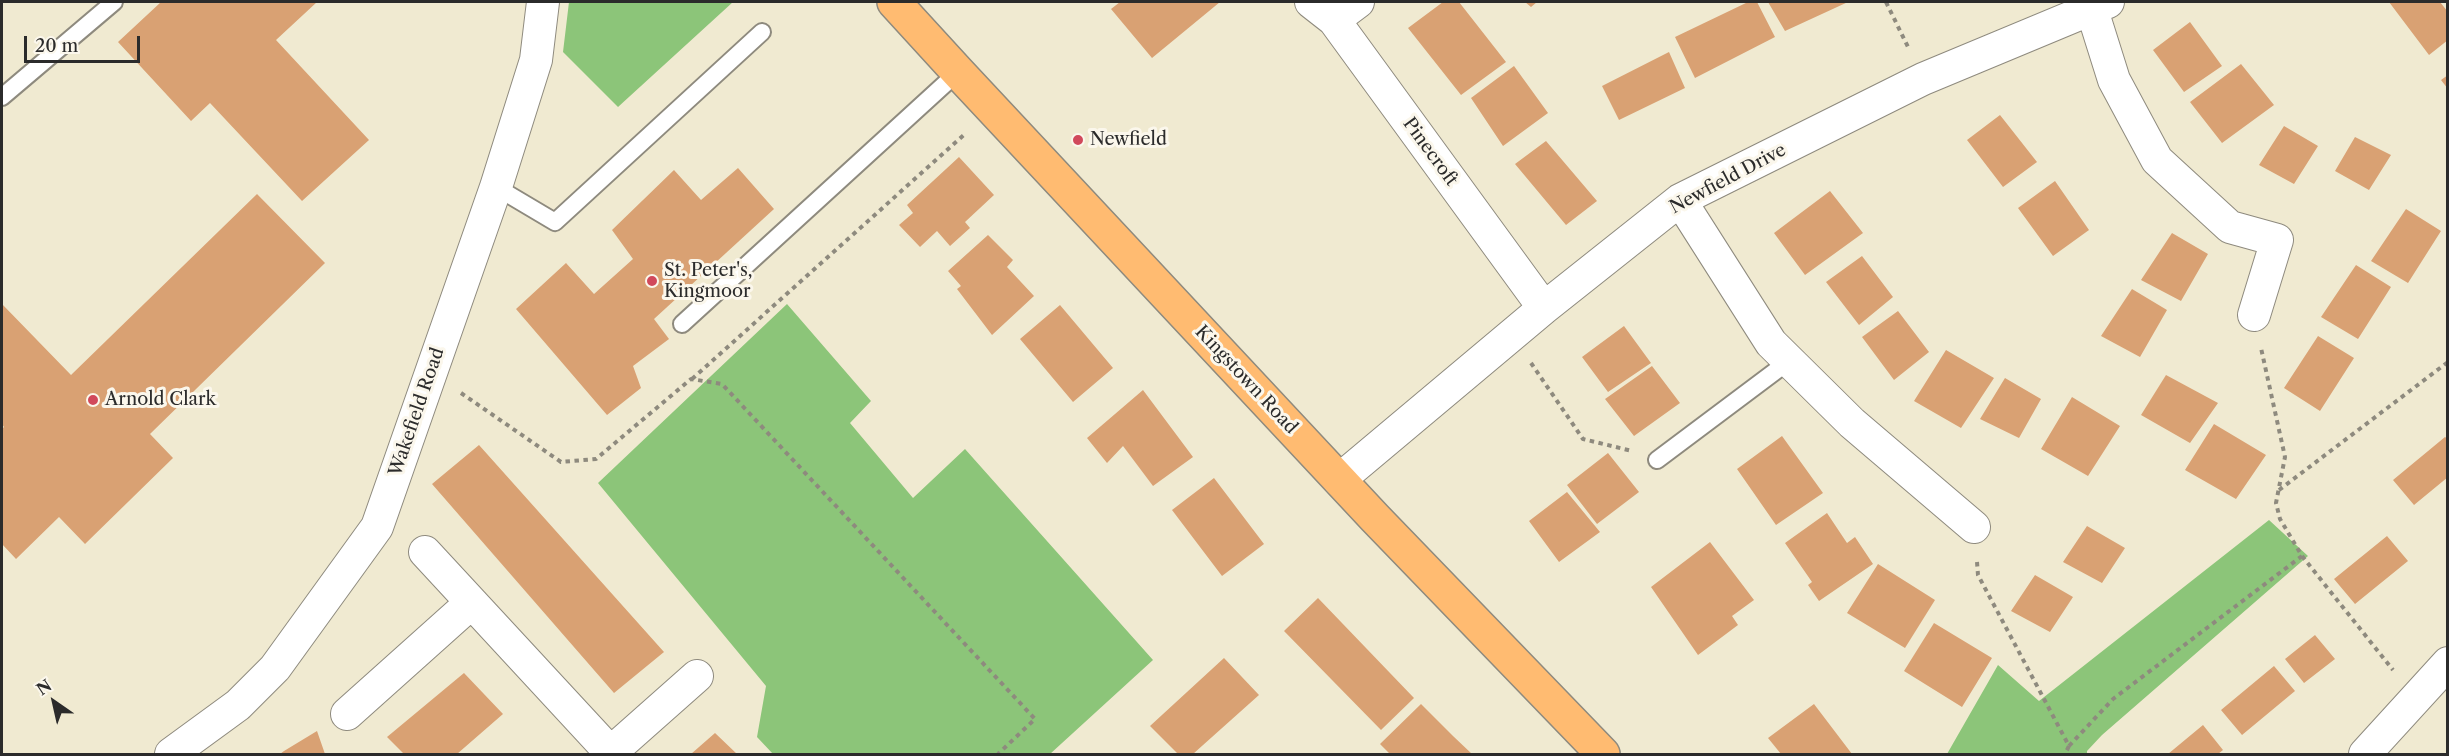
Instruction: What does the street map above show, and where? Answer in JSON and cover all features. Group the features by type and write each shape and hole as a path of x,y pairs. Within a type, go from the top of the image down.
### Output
{"main road":[{"name":"Kingstown Road","path":"894,2 1339,480 1603,754"}],"street":[{"name":"Wakefield Road","path":"171,754 238,705 275,668 377,527 496,187 536,60 543,2"},
{"name":"Newfield Drive","path":"1339,480 1544,308 1680,200 1923,79 2100,6"},
{"path":"2100,6 2114,80 2157,160 2230,227 2277,240 2254,315"},
{"name":"Pinecroft","path":"1334,8 1544,308"},
{"path":"1680,200 1771,343 1852,423 1974,527"},
{"path":"424,552 610,754 697,676"},
{"path":"348,714 471,603"},
{"path":"2365,754 2448,663"}],"lane":[{"path":"2,97 114,2"},
{"path":"496,187 555,222 762,32"},
{"path":"682,324 958,72"},
{"path":"1657,460 1789,361"}],"path":[{"path":"1886,2 1923,79"},
{"path":"431,372 561,462 596,459 692,379 993,109"},
{"path":"2254,315 2285,457 2277,503 2280,519 2302,556 2415,699"},
{"path":"1510,337 1542,375 1583,440 1636,452 1657,460"},
{"path":"2279,490 2448,362"},
{"path":"692,379 722,384 1035,719 998,754"},
{"path":"1974,527 1978,575 2069,746"},
{"path":"2065,754 2069,746 2113,699 2302,556"}],"green space":[{"path":"569,2 733,2 618,107 563,52"},
{"path":"787,304 871,401 850,423 913,498 965,449 1153,660 1050,754 773,754 757,737 766,686 598,483"},
{"path":"2269,520 2308,556 2102,735 2087,751 2087,754 1947,754 1998,665 2039,701"}],"building":[{"path":"161,2 317,2 276,40 369,140 302,201 210,103 191,121 118,42"},
{"path":"1120,2 1220,2 1152,58 1111,9"},
{"path":"1443,2 1459,2 1506,62 1461,95 1408,28"},
{"path":"1525,2 1537,2 1531,7"},
{"path":"1748,2 1757,2 1775,37 1695,78 1675,37"},
{"path":"1768,2 1848,2 1785,31"},
{"path":"2389,2 2440,2 2448,12 2448,40 2429,55"},
{"path":"2190,22 2222,66 2184,92 2153,50"},
{"path":"1669,52 1685,88 1619,120 1602,86"},
{"path":"2241,64 2274,105 2222,143 2190,102"},
{"path":"1514,66 1548,113 1503,146 1471,98"},
{"path":"2448,75 2448,89 2441,80"},
{"path":"2000,115 2037,162 2003,187 1967,140"},
{"path":"2284,126 2318,146 2294,184 2259,165"},
{"path":"2355,137 2391,155 2369,190 2335,171"},
{"path":"1546,141 1597,201 1566,225 1515,164"},
{"path":"959,157 994,195 965,222 970,228 950,246 937,231 920,247 899,225 913,213 907,205"},
{"name":"St. Peter's, Kingmoor","path":"738,168 774,209 654,319 669,339 633,366 641,388 607,415 516,309 566,263 594,294 633,259 612,230 674,170 701,200"},
{"path":"2055,181 2089,230 2053,256 2018,208"},
{"path":"1830,191 1863,233 1805,275 1774,233"},
{"name":"Arnold Clark","path":"257,194 325,263 150,434 173,458 85,544 59,517 16,559 2,544 2,429 4,427 2,424 2,304 71,375"},
{"path":"2406,209 2441,231 2408,283 2371,261"},
{"path":"2172,233 2208,254 2181,301 2141,280"},
{"path":"988,235 1013,260 1007,267 1034,296 992,335 957,289 961,286 948,271"},
{"path":"1862,256 1893,297 1859,325 1826,282"},
{"path":"2356,265 2391,287 2358,339 2321,317"},
{"path":"2132,289 2167,310 2140,357 2101,336"},
{"path":"1060,305 1113,368 1073,402 1020,339"},
{"path":"1898,311 1929,352 1894,380 1862,337"},
{"path":"1624,326 1651,363 1608,392 1582,357"},
{"path":"2318,336 2354,358 2320,411 2284,388"},
{"path":"1946,350 1994,378 1961,428 1914,401"},
{"path":"1652,366 1680,403 1634,436 1605,399"},
{"path":"2166,375 2218,403 2190,443 2141,415"},
{"path":"2005,378 2041,399 2019,438 1980,419"},
{"path":"1143,390 1193,457 1153,486 1123,446 1107,463 1087,438"},
{"path":"2072,397 2120,426 2088,476 2041,449"},
{"path":"2214,424 2266,455 2236,499 2185,470"},
{"path":"1782,436 1823,493 1776,525 1737,469"},
{"path":"2445,437 2448,439 2448,477 2414,505 2393,480"},
{"path":"479,445 664,652 614,693 432,484"},
{"path":"1608,453 1639,492 1597,524 1567,485"},
{"path":"1214,478 1264,544 1222,576 1172,510"},
{"path":"1567,492 1600,532 1559,562 1529,521"},
{"path":"1827,513 1847,543 1855,537 1873,564 1819,601 1808,585 1812,582 1785,543"},
{"path":"2087,526 2125,548 2102,583 2063,562"},
{"path":"2387,536 2408,561 2355,604 2334,579"},
{"path":"1710,542 1754,600 1732,616 1738,625 1698,655 1651,587"},
{"path":"1878,564 1935,600 1905,648 1847,613"},
{"path":"2035,575 2073,597 2050,632 2011,611"},
{"path":"1318,598 1414,698 1381,730 1284,631"},
{"path":"1934,623 1992,658 1962,707 1904,671"},
{"path":"2315,635 2335,659 2304,683 2285,659"},
{"path":"1224,658 1259,695 1193,754 1178,754 1150,726"},
{"path":"2274,666 2295,691 2242,735 2221,710"},
{"path":"464,673 503,714 457,754 404,754 387,737"},
{"path":"1421,704 1472,754 1390,754 1380,744"},
{"path":"1814,704 1852,754 1781,754 1768,738"},
{"path":"2203,725 2223,750 2218,754 2168,754"},
{"path":"317,731 325,754 280,754 284,751"},
{"path":"715,733 737,754 691,754"}],"place":[{"name":"Newfield","path":"1078,140"},
{"name":"St. Peter's, Kingmoor","path":"652,281"},
{"name":"Arnold Clark","path":"93,400"}]}
